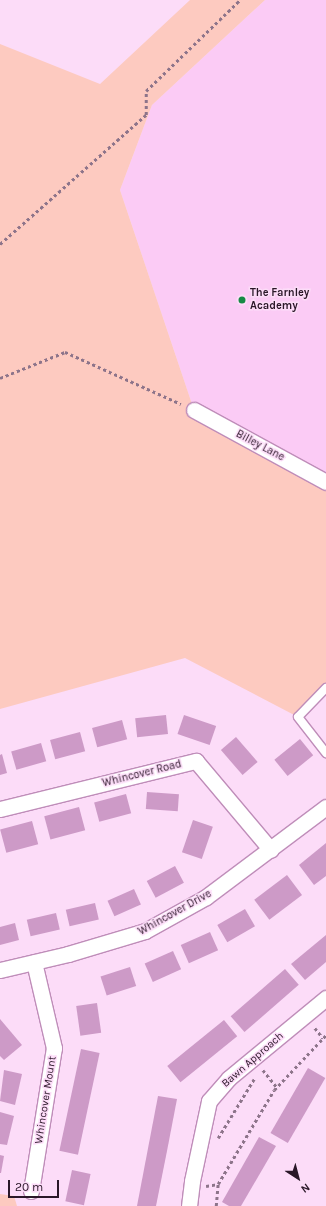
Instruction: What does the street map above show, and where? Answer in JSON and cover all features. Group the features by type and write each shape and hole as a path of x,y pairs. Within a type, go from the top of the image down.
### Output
{"street":[{"name":"Billey Lane","path":"194,410 326,482"},
{"name":"Whincover Road","path":"0,809 196,762 270,850"},
{"name":"Whincover Drive","path":"0,970 145,931 206,897 326,807"},
{"name":"Whincover Mount","path":"31,1191 54,1048 34,962"},
{"name":"Bawn Approach","path":"189,1206 193,1174 209,1101 230,1078 326,998"}],"lane":[{"path":"326,688 298,717 326,753"}],"path":[{"path":"0,244 146,115 146,91 240,0"},
{"path":"0,378 65,352 194,410"},
{"path":"308,1032 320,1022"},
{"path":"314,1027 323,1038"},
{"path":"216,1206 218,1184 277,1087 326,1035"},
{"path":"268,1064 261,1070 277,1087"},
{"path":"215,1143 256,1077"},
{"path":"206,1186 218,1184"}],"shaded area":[{"path":"190,0 265,0 152,105 120,190 194,410 326,482 326,688 298,717 185,658 0,709 0,44 100,84"},
{"name":"The Farnley Academy","path":"265,0 326,0 326,482 194,410 120,190 152,105"},
{"path":"0,1194 14,1196 17,1206 0,1206"}],"building":[{"path":"166,715 168,734 137,737 135,718"},
{"path":"184,715 216,726 210,745 177,734"},
{"path":"122,720 127,739 97,747 92,728"},
{"path":"80,732 85,751 55,759 50,740"},
{"path":"236,737 258,762 243,775 221,750"},
{"path":"300,739 313,755 288,776 274,760"},
{"path":"41,743 46,761 16,770 11,752"},
{"path":"2,754 7,773 0,775 0,755"},
{"path":"147,792 179,794 178,811 146,809"},
{"path":"126,794 131,813 99,822 94,803"},
{"path":"79,807 85,830 50,839 44,816"},
{"path":"193,820 213,827 202,859 182,852"},
{"path":"32,821 38,844 6,853 0,830"},
{"path":"326,843 326,876 314,885 299,865"},
{"path":"175,866 184,883 156,898 147,881"},
{"path":"287,875 302,895 269,920 254,900"},
{"path":"134,889 141,905 114,916 108,901"},
{"path":"95,903 99,920 70,926 66,910"},
{"path":"245,909 255,926 227,942 217,925"},
{"path":"56,913 60,930 31,936 27,920"},
{"path":"15,923 19,940 0,945 0,927"},
{"path":"210,932 218,950 189,963 181,945"},
{"path":"326,935 326,962 305,980 291,964"},
{"path":"173,951 181,969 153,982 145,964"},
{"path":"130,967 136,986 107,996 101,977"},
{"path":"285,969 299,985 244,1032 231,1016"},
{"path":"97,1003 101,1033 80,1036 76,1006"},
{"path":"0,1019 22,1045 4,1060 0,1056"},
{"path":"224,1020 237,1036 180,1082 167,1066"},
{"path":"81,1049 100,1053 78,1155 59,1151"},
{"path":"308,1068 325,1078 288,1143 271,1133"},
{"path":"4,1070 22,1074 15,1105 0,1101"},
{"path":"158,1096 177,1099 156,1206 137,1206"},
{"path":"0,1112 14,1116 7,1145 0,1144"},
{"path":"259,1137 276,1146 241,1206 229,1206 222,1202"},
{"path":"0,1155 4,1156 1,1173 0,1173"},
{"path":"72,1170 91,1174 84,1205 65,1201"}],"place":[{"name":"The Farnley Academy","path":"242,300"}]}
